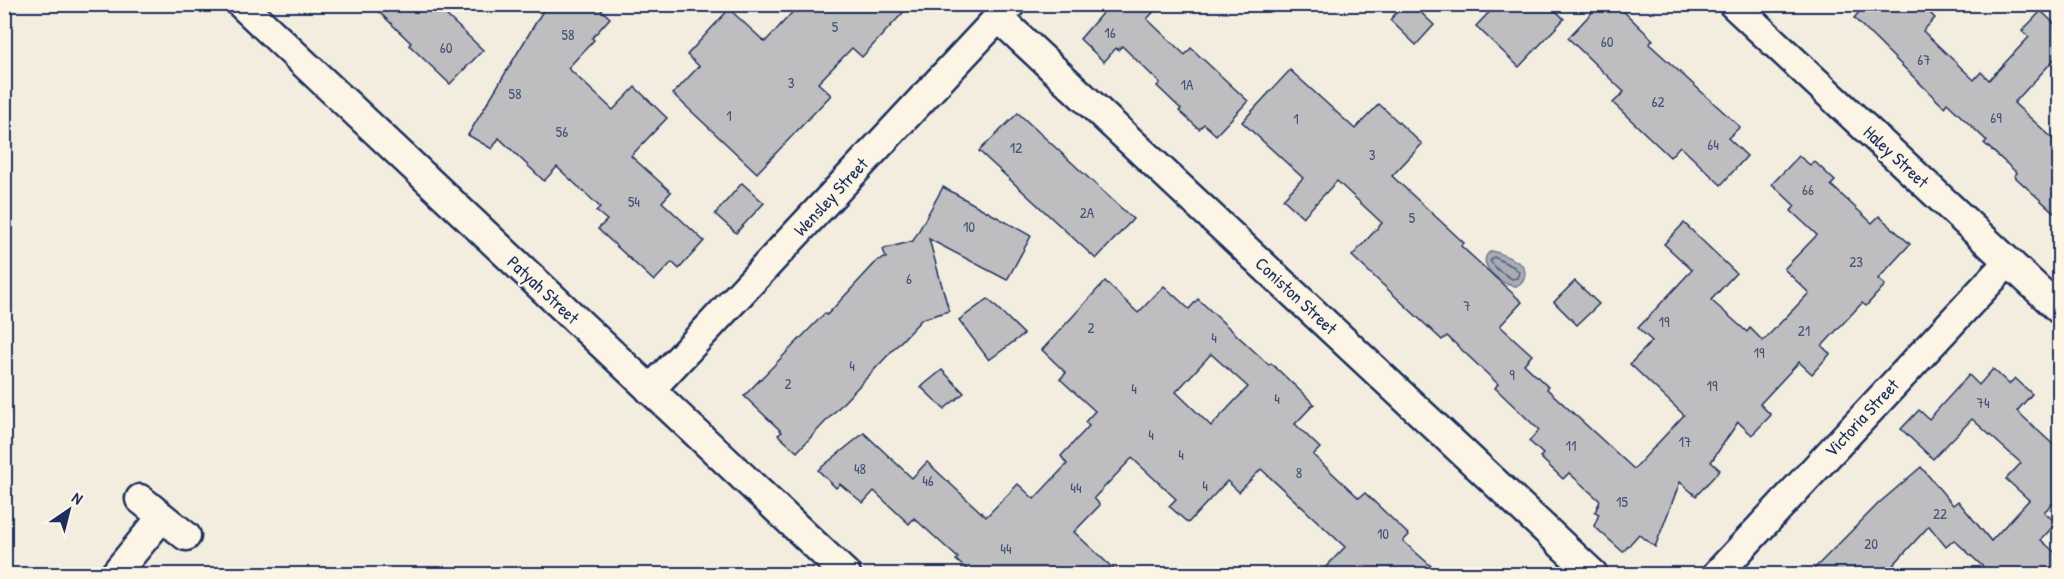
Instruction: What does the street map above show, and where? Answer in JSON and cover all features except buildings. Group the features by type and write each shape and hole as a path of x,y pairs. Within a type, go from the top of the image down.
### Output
{"street":[{"name":"Patyah Street","path":"240,4 846,574"},
{"name":"Haley Street","path":"1733,4 2060,310"},
{"name":"Wensley Street","path":"650,390 1005,11"},
{"name":"Coniston Street","path":"1005,11 1593,574"},
{"name":"Victoria Street","path":"1717,574 2008,262"},
{"path":"141,499 186,536"},
{"path":"115,574 162,517"}],"water":[{"path":"1492,251 1522,265 1525,275 1520,284 1513,286 1507,284 1490,271 1485,260"}]}
